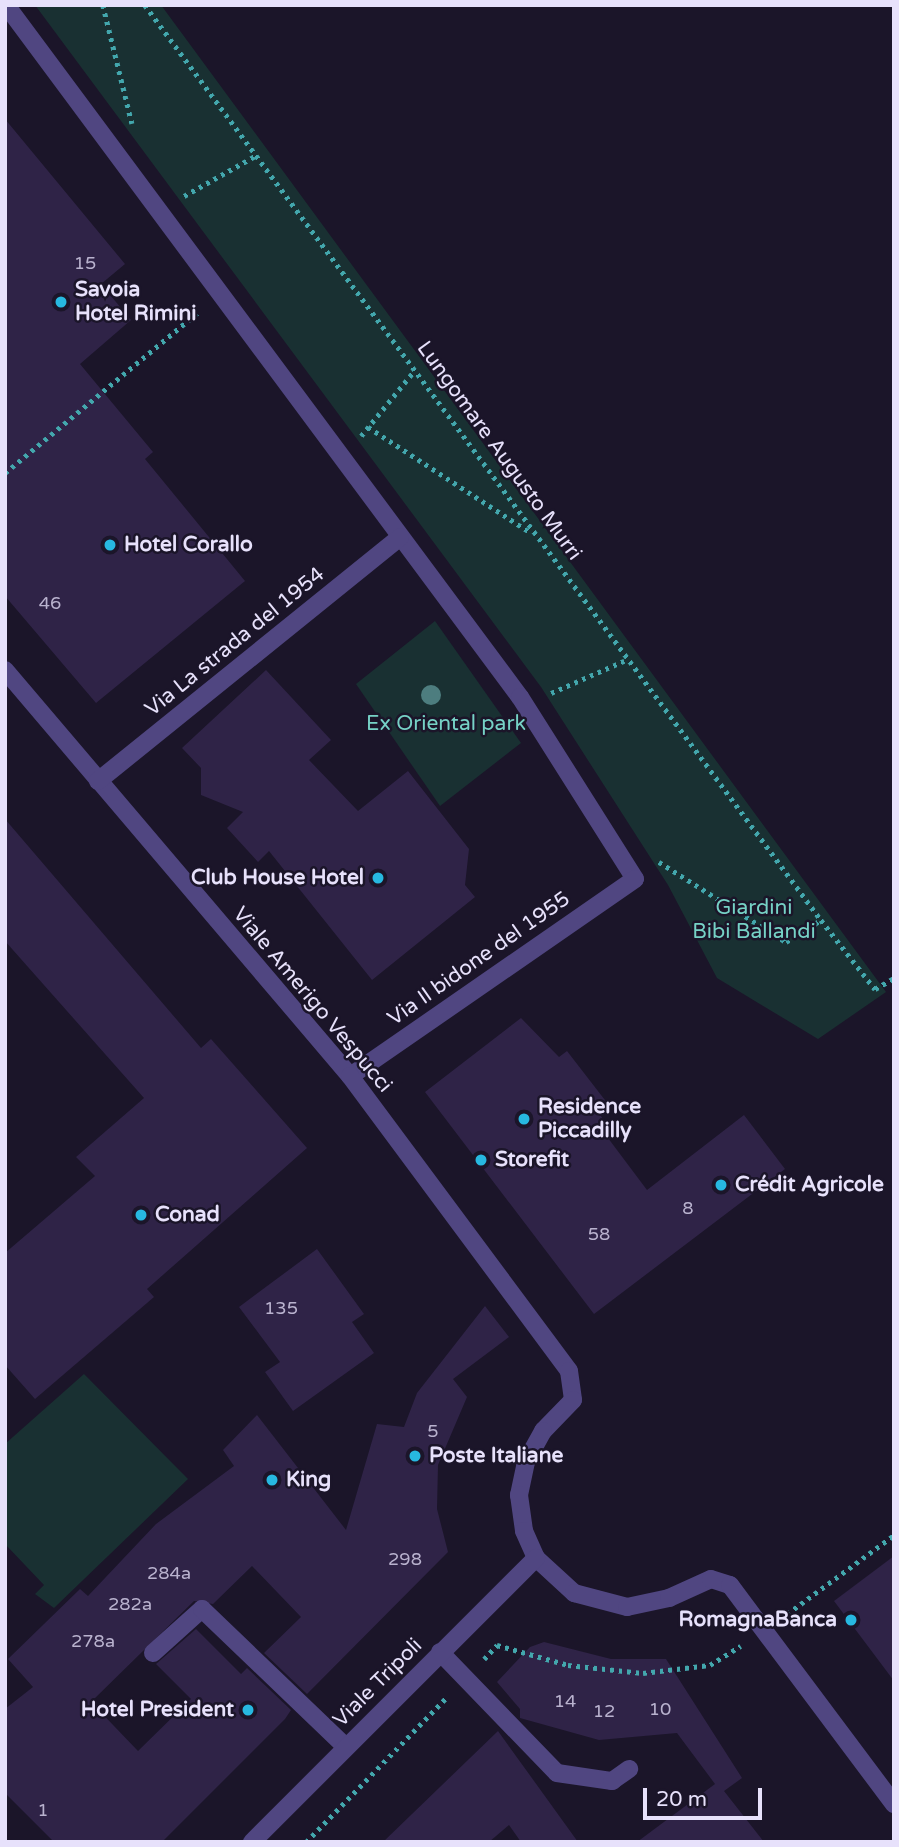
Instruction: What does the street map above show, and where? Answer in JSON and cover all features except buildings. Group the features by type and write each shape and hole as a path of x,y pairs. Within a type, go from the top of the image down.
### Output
{"street":[{"path":"6,5 400,537"},
{"name":"Via La strada del 1954","path":"98,781 400,537"},
{"name":"Via Il bidone del 1955","path":"350,1076 635,878 520,697 400,537"},
{"name":"Viale Amerigo Vespucci","path":"5,670 350,1076 569,1371 573,1400 532,1451 519,1495 524,1531 537,1558"},
{"path":"537,1558 562,1585 604,1603 644,1606 711,1579 737,1592 894,1804"},
{"name":"Viale Tripoli","path":"252,1842 537,1558"},
{"path":"153,1653 202,1609 346,1747"},
{"path":"440,1652 557,1773 612,1781 628,1769"}],"path":[{"path":"103,5 136,138"},
{"name":"Lungomare Augusto Murri","path":"145,5 624,661 821,919 876,989 894,978"},
{"path":"171,204 255,156"},
{"path":"5,473 220,294"},
{"path":"352,447 414,372"},
{"path":"368,427 531,533"},
{"path":"540,698 624,661"},
{"path":"786,942 821,919"},
{"path":"476,1616 497,1645 568,1665 643,1672 710,1665 766,1630 894,1535"},
{"path":"306,1842 497,1645"}],"green space":[{"name":"Giardini Bibi Ballandi","path":"35,5 161,5 886,992 818,1039 717,978 668,885 541,687"},
{"name":"Ex Oriental park","path":"435,621 521,743 440,806 356,684"},
{"path":"84,1374 188,1479 54,1608 35,1594 44,1585 5,1544 5,1444"}],"place":[{"name":"Savoia Hotel Rimini","path":"61,302"},
{"name":"Hotel Corallo","path":"110,545"},
{"name":"Club House Hotel","path":"378,878"},
{"name":"Residence Piccadilly","path":"524,1119"},
{"name":"Storefit","path":"481,1160"},
{"name":"Crédit Agricole","path":"721,1185"},
{"name":"Conad","path":"141,1215"},
{"name":"Poste Italiane","path":"415,1456"},
{"name":"King","path":"272,1480"},
{"name":"RomagnaBanca","path":"851,1620"},
{"name":"Hotel President","path":"248,1710"}]}
